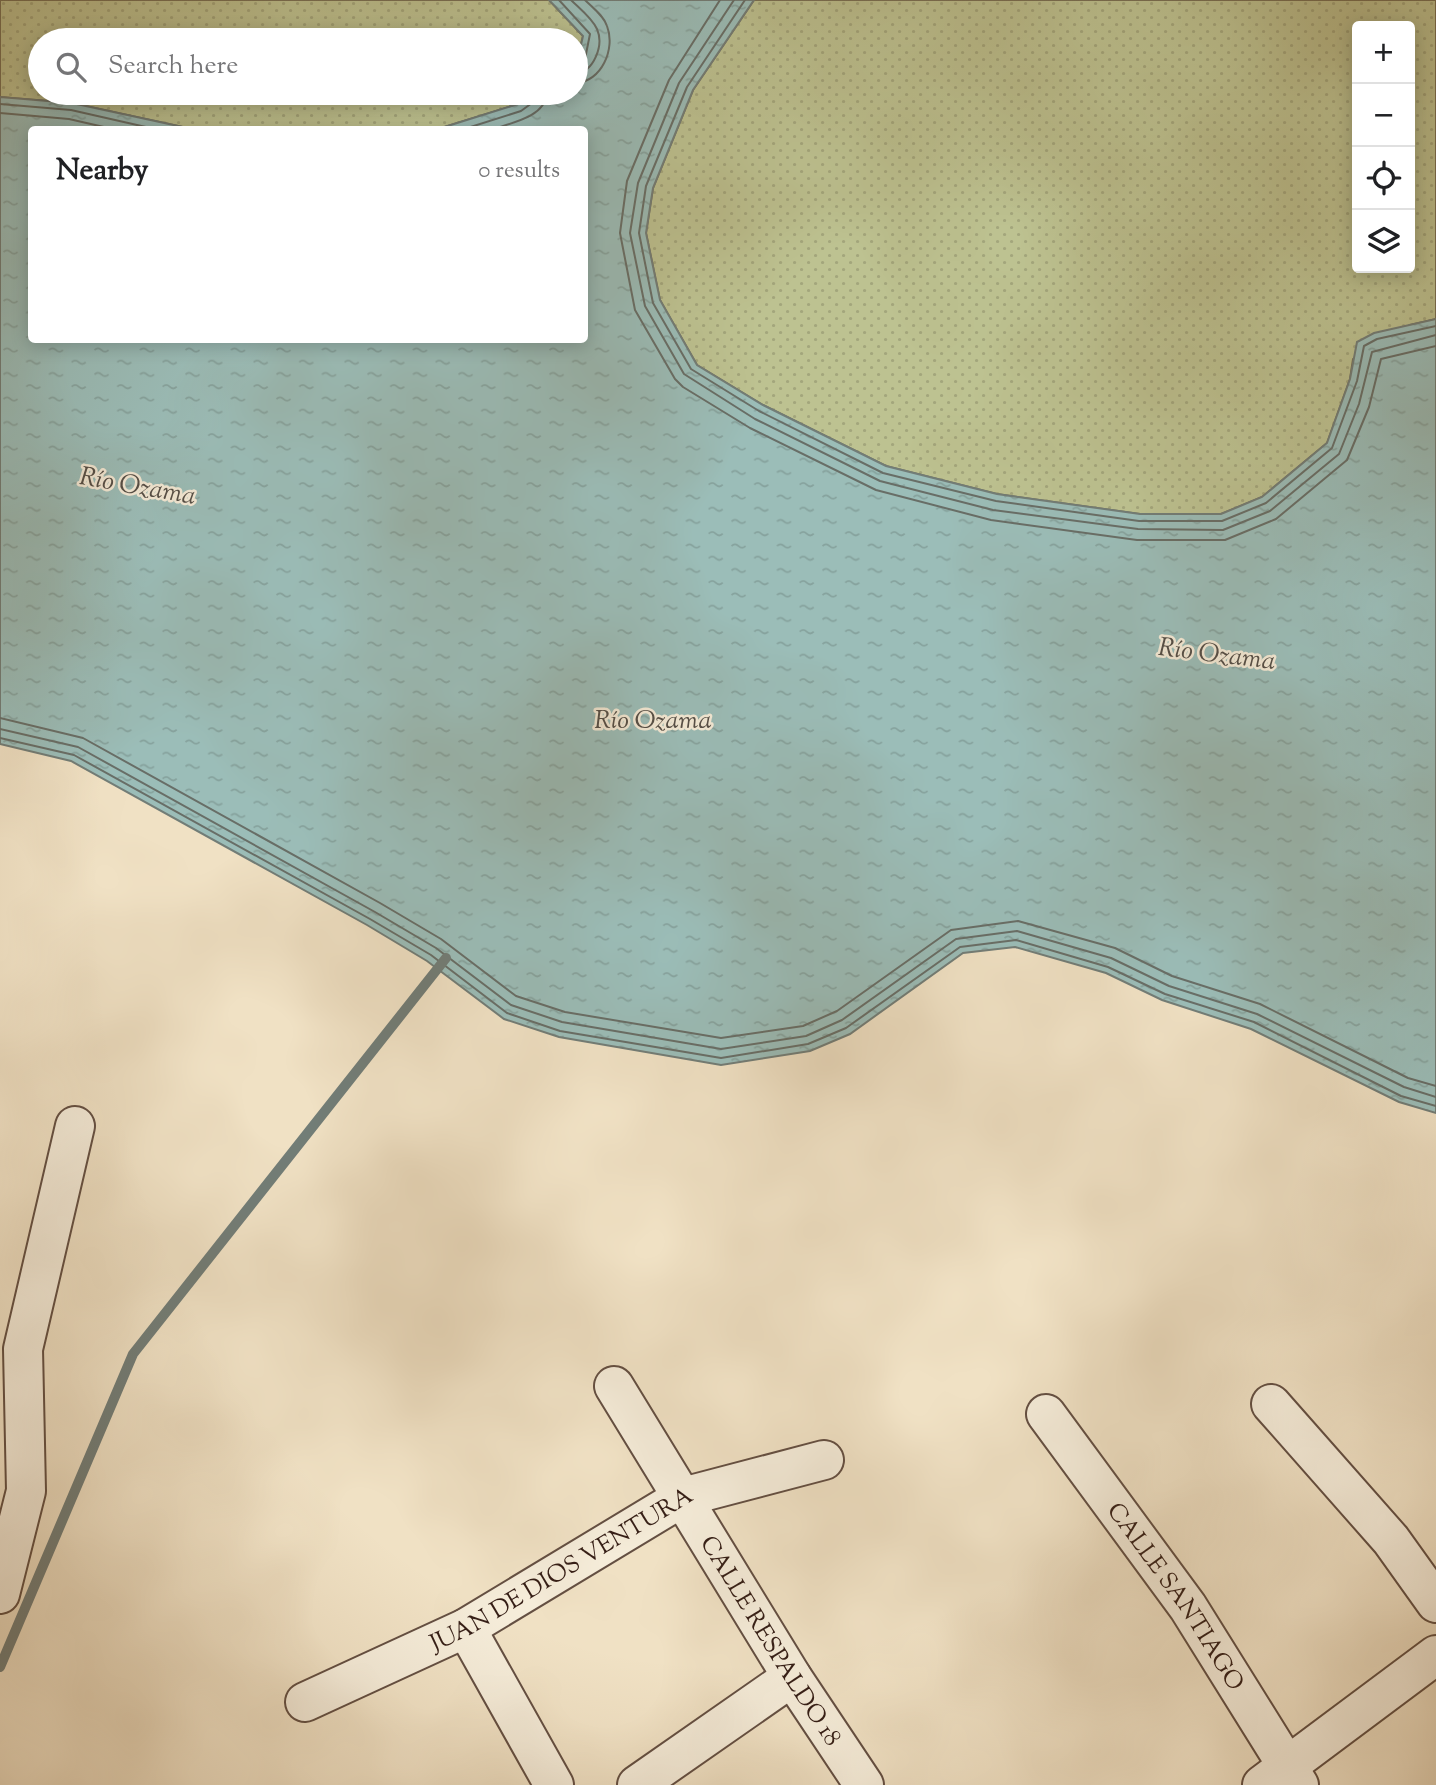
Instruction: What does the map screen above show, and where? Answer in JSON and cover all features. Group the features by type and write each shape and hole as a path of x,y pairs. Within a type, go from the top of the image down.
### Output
{"street":[{"path":"0,1594 26,1491 12,1346 75,1126"},
{"name":"CALLE RESPALDO 18","path":"614,1386 792,1677 864,1785"},
{"path":"1271,1404 1391,1539 1436,1603"},
{"name":"CALLE SANTIAGO","path":"1046,1414 1188,1607 1284,1779"},
{"name":"JUAN DE DIOS VENTURA","path":"305,1702 466,1628 683,1497 824,1460"},
{"path":"466,1628 554,1785"},
{"path":"1284,1779 1436,1654"},
{"path":"637,1785 792,1677"}],"green space":[{"path":"0,0 549,0 575,28 28,28 28,99 0,97"},
{"path":"754,0 1436,0 1436,319 1410,325 1353,359 1350,379 1327,443 1262,497 1221,514 1140,514 997,494 886,466 763,405 697,365 660,300 646,233 653,188 693,90"},
{"path":"81,105 515,105 448,126 178,126"}],"water":[{"name":"Río Ozama","path":"549,0 754,0 693,90 653,188 646,233 660,300 697,365 763,405 886,466 997,494 1140,514 1221,514 1262,497 1327,443 1350,379 1357,342 1374,333 1436,319 1436,1113 1399,1102 1251,1029 1162,1000 1106,973 1015,947 963,953 850,1034 810,1051 721,1065 559,1037 504,1019 427,961 367,925 71,761 0,744 0,97 28,99 28,105 81,105 178,126 28,126 28,343 588,343 588,126 448,126 515,105 588,105 588,28 575,28"}],"waterway":[{"path":"0,1667 133,1354 446,958"}]}
